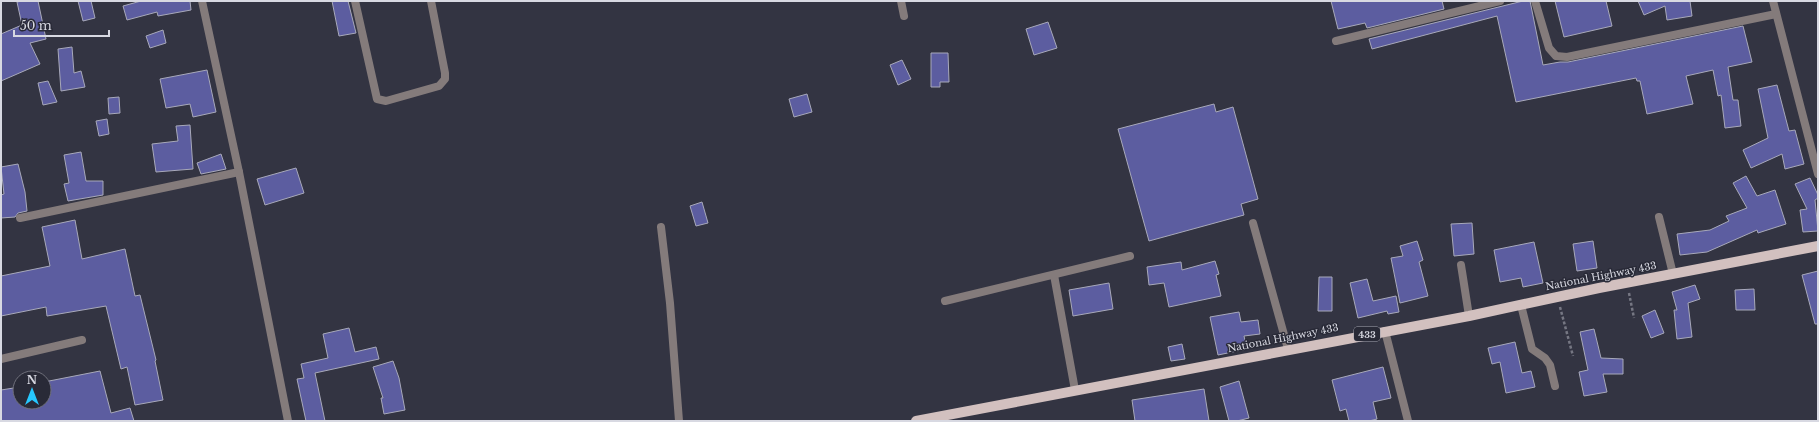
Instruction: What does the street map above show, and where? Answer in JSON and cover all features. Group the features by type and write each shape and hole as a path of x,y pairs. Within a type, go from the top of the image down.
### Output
{"main road":[{"name":"National Highway 433","path":"916,421 1288,349 1470,316 1557,297 1818,246"}],"street":[{"path":"202,1 239,172 288,421"},
{"path":"355,1 377,99 386,101 439,86 445,79 431,1"},
{"path":"901,1 904,16"},
{"path":"1336,42 1500,1"},
{"path":"1535,1 1549,48 1556,56 1567,57 1776,14"},
{"path":"1773,1 1818,174"},
{"path":"20,218 239,172"},
{"path":"1658,217 1672,274"},
{"path":"1253,223 1288,349"},
{"path":"661,227 670,304 679,421"},
{"path":"945,301 1130,256"},
{"path":"1462,265 1470,316"},
{"path":"1054,275 1075,390"},
{"path":"1521,305 1532,349 1545,358 1550,365 1555,386"},
{"path":"1385,331 1408,421"},
{"path":"1,359 82,340"}],"path":[{"path":"1628,283 1634,318"},
{"path":"1557,297 1574,356"}],"building":[{"path":"38,1 46,39 30,43 40,64 1,81 1,34 22,25 17,2"},
{"path":"78,1 91,1 95,18 83,21"},
{"path":"141,1 190,1 191,10 158,16 157,12 127,20 123,6"},
{"path":"332,1 348,1 356,33 339,36"},
{"path":"1331,1 1442,1 1444,9 1367,28 1365,23 1338,29"},
{"path":"1523,1 1530,1 1543,65 1568,62 1743,26 1752,62 1728,67 1733,100 1738,100 1741,126 1725,128 1721,95 1718,96 1713,70 1686,76 1693,104 1647,114 1640,81 1637,81 1636,78 1516,102 1497,16 1372,49 1369,39"},
{"path":"1555,1 1606,1 1612,26 1564,37"},
{"path":"1638,1 1690,1 1692,16 1667,20 1665,6 1644,15"},
{"path":"1048,22 1057,48 1034,55 1026,29"},
{"path":"163,30 166,43 150,48 146,36"},
{"path":"72,47 74,73 81,71 85,87 61,91 58,49"},
{"path":"931,53 948,53 949,82 940,82 940,87 931,87"},
{"path":"902,60 911,79 898,85 890,65"},
{"path":"207,70 216,112 193,117 190,104 166,108 160,79"},
{"path":"48,81 57,102 43,105 38,83"},
{"path":"1777,85 1789,131 1795,130 1804,164 1785,169 1782,154 1751,168 1743,150 1768,138 1758,89"},
{"path":"807,94 812,112 794,117 789,99"},
{"path":"119,97 120,113 109,114 108,98"},
{"path":"1214,104 1216,112 1233,107 1258,199 1241,204 1244,215 1149,241 1118,129"},
{"path":"107,119 109,134 99,136 96,121"},
{"path":"190,125 193,169 156,172 152,144 178,141 176,126"},
{"path":"81,152 86,181 103,181 103,195 68,201 64,184 69,183 64,155"},
{"path":"221,154 226,169 201,174 197,163"},
{"path":"18,164 25,192 27,211 18,213 15,217 1,218 1,195 4,194 1,167"},
{"path":"296,168 304,193 265,205 257,179"},
{"path":"1746,176 1757,196 1775,190 1786,224 1758,233 1757,230 1707,252 1680,255 1677,234 1710,230 1729,221 1726,216 1747,208 1733,183"},
{"path":"1810,178 1818,195 1818,198 1815,200 1818,231 1803,232 1800,210 1807,209 1795,184"},
{"path":"702,202 708,223 696,226 690,206"},
{"path":"75,220 82,259 125,249 135,296 140,295 156,360 163,400 135,405 127,367 121,369 106,306 47,316 46,307 1,316 1,276 50,266 42,227"},
{"path":"1472,223 1474,254 1454,256 1451,224"},
{"path":"1417,241 1423,260 1419,262 1428,296 1400,303 1391,258 1403,256 1400,246"},
{"path":"1593,241 1597,268 1577,271 1573,244"},
{"path":"1534,242 1543,283 1523,287 1521,278 1500,282 1494,250"},
{"path":"1215,261 1219,274 1216,275 1221,296 1169,307 1164,283 1149,285 1147,267 1181,262 1182,270"},
{"path":"1818,271 1818,324 1815,324 1802,275"},
{"path":"1319,277 1332,277 1332,311 1318,311"},
{"path":"1367,279 1373,301 1396,296 1399,312 1388,314 1387,311 1358,318 1350,283"},
{"path":"1109,283 1113,309 1073,316 1069,290"},
{"path":"1695,285 1700,299 1688,303 1692,337 1677,339 1674,310 1677,310 1672,292"},
{"path":"1754,289 1755,310 1736,310 1735,290"},
{"path":"1655,310 1664,333 1651,338 1642,316"},
{"path":"1239,312 1241,322 1258,320 1260,334 1244,336 1247,349 1218,355 1210,317"},
{"path":"349,328 355,352 376,347 379,359 315,373 325,421 306,421 297,379 304,378 301,364 328,358 323,334"},
{"path":"1594,329 1601,358 1623,359 1623,374 1603,374 1607,392 1584,396 1579,372 1588,370 1580,332"},
{"path":"1515,342 1522,373 1531,371 1535,387 1506,393 1500,362 1492,364 1488,348"},
{"path":"1182,344 1185,359 1171,361 1168,347"},
{"path":"393,361 399,378 405,410 384,414 381,398 383,398 373,367"},
{"path":"1383,367 1391,398 1373,402 1377,419 1369,421 1349,421 1346,409 1340,411 1332,380"},
{"path":"100,371 111,413 130,408 134,421 1,421 1,390 12,388 12,410 52,410 52,380"},
{"path":"1239,381 1249,418 1229,421 1220,387"},
{"path":"1204,389 1209,421 1135,421 1132,400"}]}
